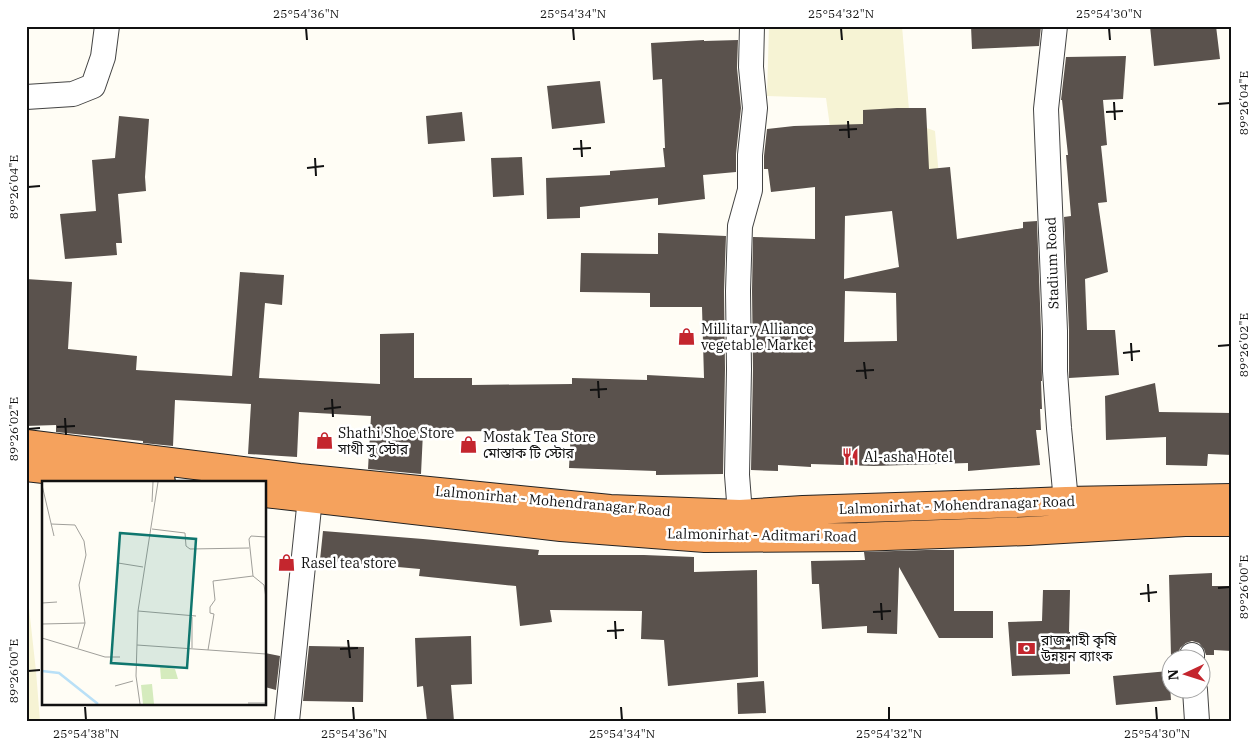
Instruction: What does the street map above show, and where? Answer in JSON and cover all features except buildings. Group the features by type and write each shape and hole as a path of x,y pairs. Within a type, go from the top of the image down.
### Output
{"highway":[{"name":"Lalmonirhat - Mohendranagar Road","path":"26,444 299,478 610,509 740,514 1066,501 1232,498"},
{"path":"26,468 151,481"},
{"name":"Lalmonirhat - Aditmari Road","path":"266,493 561,526 705,538 858,537 1028,531 1185,522 1232,522"}],"street":[{"path":"26,97 73,94 93,86 103,57 107,26"},
{"path":"740,514 737,475 740,226 750,190 750,155 755,108 751,68 752,26"},
{"name":"Stadium Road","path":"1055,26 1046,109 1055,371 1066,501"},
{"path":"287,721 310,498"},
{"path":"1195,700 1197,721"}],"shaded area":[{"path":"769,26 902,26 910,122 935,131 939,177 838,184 826,98 767,96"},
{"path":"26,581 36,671 40,721 26,721"}],"place":[{"name":"Millitary Alliance vegetable Market","path":"687,337"},
{"name":"Shathi Shoe Store সাথী সু স্টোর","path":"324,441"},
{"name":"Mostak Tea Store মোস্তাক টি স্টোর","path":"469,445"},
{"name":"Al-asha Hotel","path":"850,457"},
{"name":"Rasel tea store","path":"287,563"},
{"name":"রাজশাহী কৃষি উন্নয়ন ব্যাংক","path":"1027,648"}]}
